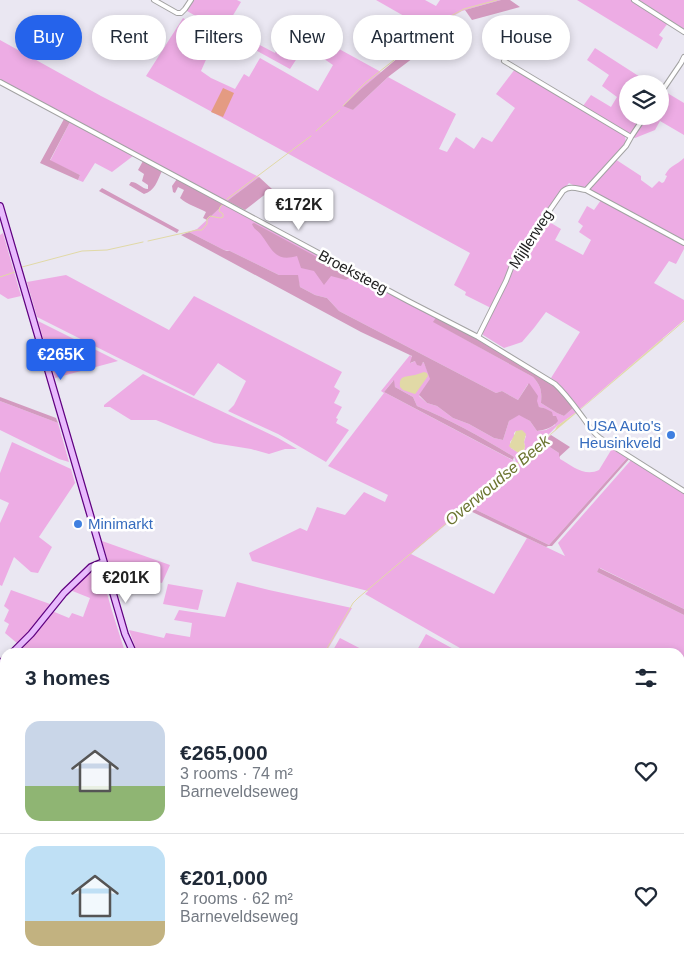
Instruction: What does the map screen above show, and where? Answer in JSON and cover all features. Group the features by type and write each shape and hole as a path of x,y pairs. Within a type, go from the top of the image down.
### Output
{"main road":[{"path":"0,206 124,634 131,648"},
{"path":"17,648 31,634 64,593 91,567 104,562"}],"street":[{"path":"154,0 177,13 181,13 185,10 190,0"},
{"path":"634,0 684,32"},
{"path":"669,81 684,56"},
{"path":"504,61 631,138"},
{"name":"Broeksteeg","path":"0,82 478,337 555,384 569,398 594,433 600,438 684,491"},
{"path":"639,125 626,146 586,190 684,243"},
{"name":"Mijllerweg","path":"478,337 513,263 563,191 571,187 586,190"}],"shaded area":[{"path":"193,0 237,0 241,2 233,15 194,15 187,11"},
{"path":"376,0 425,0 436,6 440,0 501,0 462,11 455,15 402,15"},
{"path":"501,0 510,0 520,7 490,15 482,15 482,17 472,20 472,15 468,15 465,10"},
{"path":"577,0 632,0 668,23 659,35 663,38 657,49"},
{"path":"639,0 684,0 684,29"},
{"path":"176,29 176,60 206,60 201,71 211,78 235,89 244,74 249,77 261,59 318,91 333,65 326,60 343,60 343,51 353,57 353,60 359,60 381,72 344,105 353,110 388,77 456,114 439,149 447,152 456,137 474,149 482,137 492,142 515,108 496,94 515,69 625,136 626,143 588,186 579,188 569,183 564,189 510,264 491,308 465,295 466,292 454,285 470,253 146,76 156,60 166,60 166,45"},
{"path":"0,40 15,48 15,60 36,60 101,96 259,177 227,201 0,80"},
{"path":"261,46 271,51 271,59 261,53"},
{"path":"595,48 637,75 619,75 619,125 637,125 632,132 629,133 583,106 591,95 611,107 617,97 602,86 609,75 587,60"},
{"path":"274,60 296,60 290,69"},
{"path":"395,60 410,60 388,77 353,110 343,106"},
{"path":"223,88 234,93 223,117 211,112"},
{"path":"669,94 684,103 684,135 667,125 669,125"},
{"path":"64,119 70,122 50,160 80,175 78,180 40,163"},
{"path":"70,122 133,156 112,172 95,163 83,182 78,180 80,175 50,161"},
{"path":"641,125 658,125 655,130 635,138 633,137"},
{"path":"684,158 684,240 591,191 591,188 615,159 641,176 641,180 652,188 659,181 664,182 667,176 665,175 669,169"},
{"path":"143,161 162,171 153,188 144,194 129,185 133,182 148,189 148,185 142,181 144,174 138,170"},
{"path":"259,177 272,189 245,210 227,201"},
{"path":"177,179 224,204 207,220 203,218 206,212 180,198 184,190 178,187 175,193 173,192 172,186"},
{"path":"102,188 179,230 177,233 99,191"},
{"path":"601,200 684,244 684,249 676,264 669,261 654,283 684,300 684,320 580,409 559,384 551,378 580,332 546,312 522,342 504,348 483,335 483,332 505,287 515,261 551,211 556,214 551,223 561,229 555,240 583,255 591,240 579,232 583,226 578,222 587,206 594,210"},
{"path":"224,204 437,316 434,322 533,377 540,389 541,403 557,413 564,416 573,408 578,411 557,426 538,445 528,451 524,451 526,436 516,431 510,442 511,448 524,456 518,464 542,442 559,453 560,459 574,467 589,472 599,470 613,447 628,457 549,545 468,506 411,554 494,594 527,538 565,556 558,543 632,459 684,492 684,609 600,568 597,572 684,615 684,648 460,648 365,594 368,591 252,561 249,553 300,528 307,531 317,507 345,515 364,492 385,502 388,495 328,466 384,393 381,391 410,355 412,357 411,363 415,361 424,363 431,379 419,396 427,403 437,406 453,418 469,424 494,438 503,440 509,421 519,414 530,421 537,431 546,430 555,425 553,416 544,408 539,407 528,384 518,400 502,391 496,393 339,311 327,298 315,295 300,287 297,275 279,275 189,232 197,229","holes":["393,381 395,387 413,397 417,406 479,436 514,457 516,462 384,392"]},
{"path":"254,223 352,276 346,280 331,276 324,285 314,271 301,268 297,256 284,258 276,254 254,228 252,224"},
{"path":"189,232 279,275 298,275 300,287 315,295 327,298 339,311 496,393 502,391 518,400 529,383 538,396 539,407 552,412 558,421 548,428 537,431 530,421 519,415 509,421 503,440 494,438 469,424 453,418 437,406 427,403 419,395 430,379 423,362 421,366 417,365 415,361 410,363 412,356 361,332 181,235"},
{"path":"3,233 21,296 8,299 0,294 0,235"},
{"path":"66,275 169,330 194,296 342,372 334,387 340,391 334,403 342,407 336,418 338,419 336,423 349,430 326,462 278,434 228,411 234,405 246,381 218,363 194,396 37,317 27,282"},
{"path":"437,316 556,386 573,408 564,416 541,403 540,389 533,377 433,322"},
{"path":"38,321 118,361 55,378"},
{"path":"663,338 663,340 542,442 519,464 517,463 523,456 509,446 516,431 522,430 526,434 524,451 528,451 538,445 557,426 578,411"},
{"path":"424,372 428,376 415,394 400,387 403,377"},
{"path":"143,374 278,438 297,449 285,449 269,454 214,443 156,420 131,420 110,407 104,407 104,405"},
{"path":"394,380 395,387 413,397 417,406 479,436 514,457 513,460 384,392"},
{"path":"0,397 56,418 58,423 0,401"},
{"path":"0,401 58,423 69,462 0,430"},
{"path":"551,435 570,447 559,457 559,453 542,442"},
{"path":"12,442 71,469 75,483 39,537 52,547 38,573 31,572 14,557 2,586 0,585 0,523 9,503 0,499 0,473"},
{"path":"628,457 630,458 552,546 546,547 464,508 468,506 549,545"},
{"path":"102,541 170,565 162,583 152,581 154,574 144,572 146,564 136,562 132,576 111,572"},
{"path":"599,568 684,609 684,615 597,572"},
{"path":"91,571 101,572 124,648 22,648 33,637 52,611 69,618 72,613 83,617 90,598 70,590"},
{"path":"237,582 352,608 328,648 136,648 129,630 164,638 166,633 190,637 192,623 174,620 179,610 225,617"},
{"path":"168,584 203,590 198,610 163,604"},
{"path":"11,590 50,604 18,644 5,633 9,624 4,621 9,610 4,606"},
{"path":"426,634 452,648 418,648"},
{"path":"340,638 359,648 334,648"}],"waterway":[{"path":"453,15 464,9 497,0"},
{"path":"343,106 365,83 394,60"},
{"path":"316,131 340,110"},
{"path":"227,199 311,136"},
{"path":"148,241 202,230 210,216 223,217 223,214 219,211 222,205"},
{"path":"22,267 82,251 107,250 143,242"},
{"path":"0,277 15,272"},
{"name":"Overwoudse Beek","path":"662,340 684,321"},
{"name":"Overwoudse Beek","path":"540,444 547,438"},
{"name":"Overwoudse Beek","path":"327,648 353,603 358,598 518,463"}],"place":[{"name":"USA Auto's Heusinkveld","path":"671,435"},
{"name":"Minimarkt","path":"78,524"}]}
